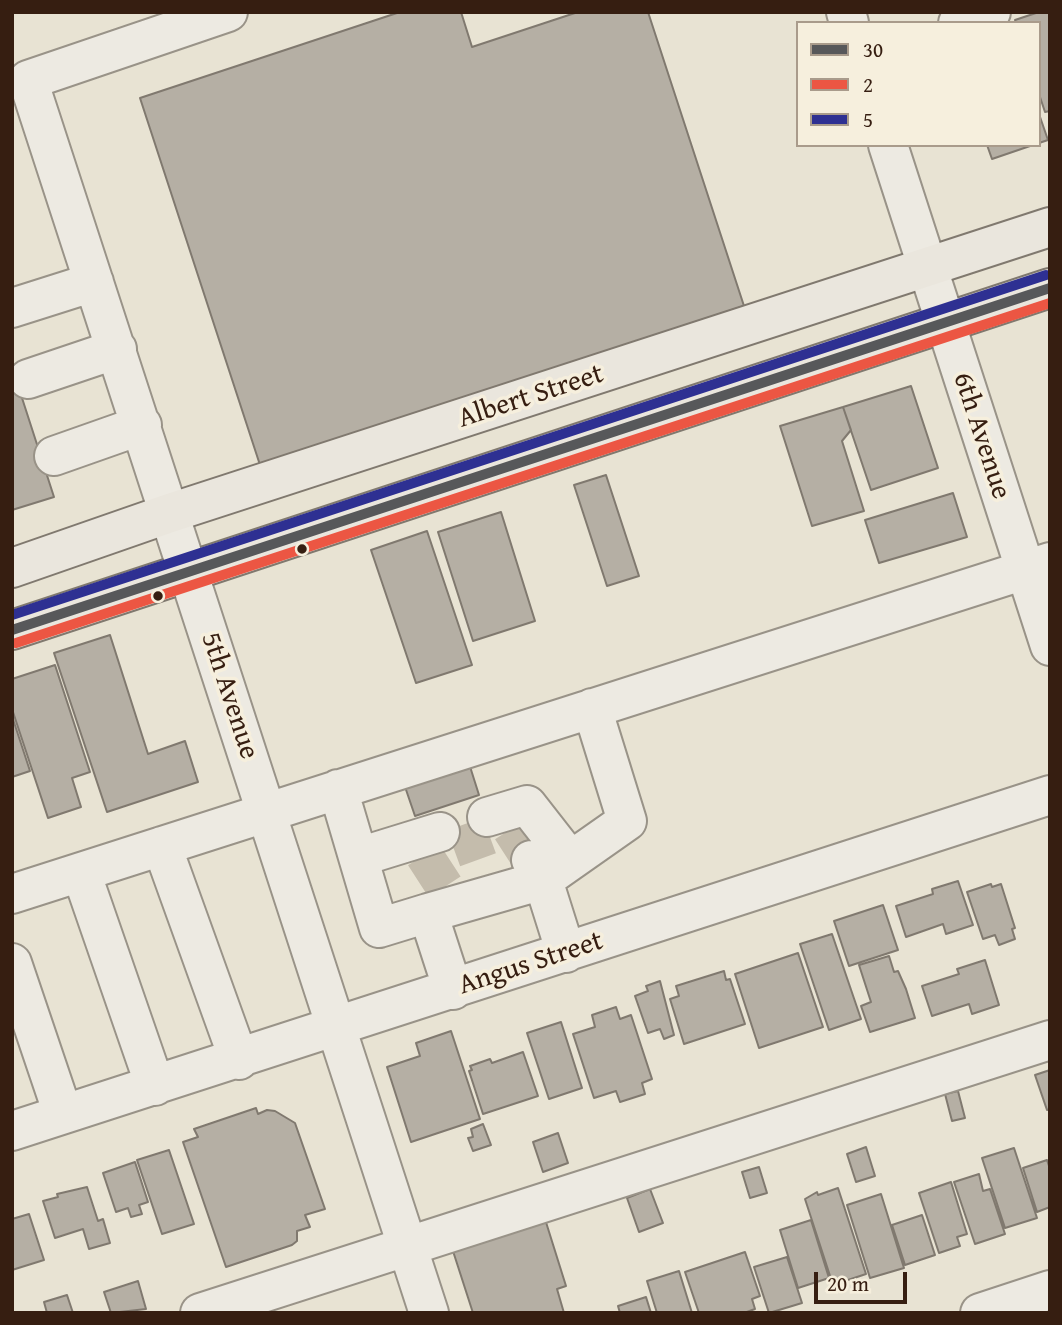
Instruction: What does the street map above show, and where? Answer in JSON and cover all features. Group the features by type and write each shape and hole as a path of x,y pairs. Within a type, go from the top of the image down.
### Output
{"main road":[{"name":"Albert Street","path":"12,568 170,513 1050,227"},
{"path":"12,630 1050,288"}],"street":[{"name":"5th Avenue","path":"228,12 28,80 429,1313"},
{"path":"964,21 991,12"},
{"name":"6th Avenue","path":"889,147 944,322 1037,566 1050,646"},
{"path":"12,308 94,282"},
{"path":"29,379 117,349"},
{"path":"54,456 142,425"},
{"path":"12,894 1037,566"},
{"path":"338,789 379,928 461,895 548,867 626,821 592,708"},
{"name":"Angus Street","path":"12,1131 239,1060 1050,794"},
{"path":"499,820 527,804 548,867 566,953"},
{"path":"359,857 426,842"},
{"path":"162,846 239,1060"},
{"path":"81,872 155,1086"},
{"path":"453,990 461,895"},
{"path":"12,963 63,1114"},
{"path":"200,1313 1050,1040"},
{"path":"980,1313 1050,1290"}],"building":[{"path":"400,12 461,12 472,47 578,12 648,12 744,306 260,465 140,98"},
{"path":"1039,12 1050,12 1050,111 1045,112 1041,100 1041,21 1015,20"},
{"path":"1041,120 1048,140 1041,142"},
{"path":"988,147 1027,147 992,159"},
{"path":"12,367 54,497 12,510"},
{"path":"911,386 938,468 871,490 843,407"},
{"path":"843,407 851,430 842,441 864,511 812,526 780,426"},
{"path":"606,475 639,576 607,586 574,485"},
{"path":"953,493 967,537 879,563 865,520"},
{"path":"501,512 535,621 473,641 438,532"},
{"path":"427,531 472,665 416,683 371,550"},
{"path":"110,635 148,754 185,741 198,782 107,812 54,653"},
{"path":"55,665 90,772 72,778 81,807 48,818 12,709 12,679"},
{"path":"12,716 30,771 12,777"},
{"path":"467,757 479,795 415,816 402,778"},
{"path":"958,881 973,925 946,934 943,924 906,937 896,906 933,894 932,889"},
{"path":"991,884 992,887 1001,884 1015,928 1012,929 1015,939 999,945 995,935 983,939 967,892"},
{"path":"883,905 898,950 849,966 834,921"},
{"path":"832,934 861,1019 829,1030 800,944"},
{"path":"798,953 823,1027 759,1048 735,974"},
{"path":"889,956 894,972 898,971 906,989 915,1018 870,1032 861,1006 871,1002 859,965"},
{"path":"985,960 999,1005 972,1014 969,1004 932,1016 922,986 959,974 957,969"},
{"path":"724,971 726,980 730,979 745,1024 684,1044 670,999 679,996 676,986"},
{"path":"660,981 674,1035 664,1039 660,1029 648,1033 635,996 648,991 646,986"},
{"path":"616,1007 620,1019 631,1015 652,1079 642,1083 645,1094 620,1102 616,1091 594,1098 573,1034 595,1027 592,1015"},
{"path":"561,1022 582,1088 549,1099 527,1033"},
{"path":"451,1031 480,1119 411,1142 387,1067 420,1056 416,1043"},
{"path":"523,1052 538,1096 483,1114 469,1071 472,1070 470,1066 490,1059 492,1063"},
{"path":"1050,1070 1050,1109 1047,1110 1035,1075"},
{"path":"958,1091 965,1118 952,1121 945,1094"},
{"path":"256,1108 258,1114 267,1110 275,1111 295,1123 325,1209 305,1215 310,1227 297,1231 297,1241 292,1245 226,1267 183,1142 198,1137 194,1129"},
{"path":"483,1124 491,1145 473,1151 468,1138 473,1137 471,1129"},
{"path":"558,1133 568,1163 543,1172 533,1142"},
{"path":"866,1147 875,1176 856,1182 847,1154"},
{"path":"1014,1148 1037,1218 1005,1228 982,1158"},
{"path":"169,1150 194,1224 162,1234 137,1160"},
{"path":"1047,1160 1050,1169 1050,1207 1037,1212 1023,1168"},
{"path":"135,1162 148,1202 139,1205 142,1214 131,1217 128,1208 116,1212 103,1173"},
{"path":"759,1167 767,1193 750,1198 742,1172"},
{"path":"979,1174 983,1191 990,1189 1005,1234 975,1244 954,1182"},
{"path":"951,1182 967,1234 957,1237 960,1246 939,1253 919,1193"},
{"path":"87,1187 98,1221 103,1219 110,1243 89,1249 83,1229 55,1238 43,1201 58,1197 57,1194"},
{"path":"838,1188 866,1274 833,1285 805,1199 817,1192 818,1195"},
{"path":"650,1189 663,1223 639,1232 627,1198"},
{"path":"881,1194 904,1268 870,1278 847,1205"},
{"path":"29,1214 44,1260 12,1270 12,1219"},
{"path":"922,1215 935,1255 905,1265 892,1225"},
{"path":"545,1219 566,1286 557,1289 564,1313 473,1313 452,1248"},
{"path":"811,1220 829,1278 798,1288 780,1230"},
{"path":"745,1252 760,1296 752,1299 755,1309 744,1313 699,1313 685,1272"},
{"path":"787,1257 802,1303 769,1313 754,1267"},
{"path":"679,1271 692,1313 657,1313 647,1281"},
{"path":"138,1281 146,1309 111,1313 104,1292"},
{"path":"67,1295 73,1313 47,1313 44,1302"},
{"path":"646,1297 651,1313 620,1313 618,1306"}],"tunnel":[{"path":"465,824 484,876"},
{"path":"511,829 531,860"},
{"path":"424,855 446,889"}],"transit line":[{"name":"5","path":"12,615 1046,275"},
{"name":"30","path":"12,630 1050,288"},
{"name":"2","path":"16,643 1050,303"}]}
